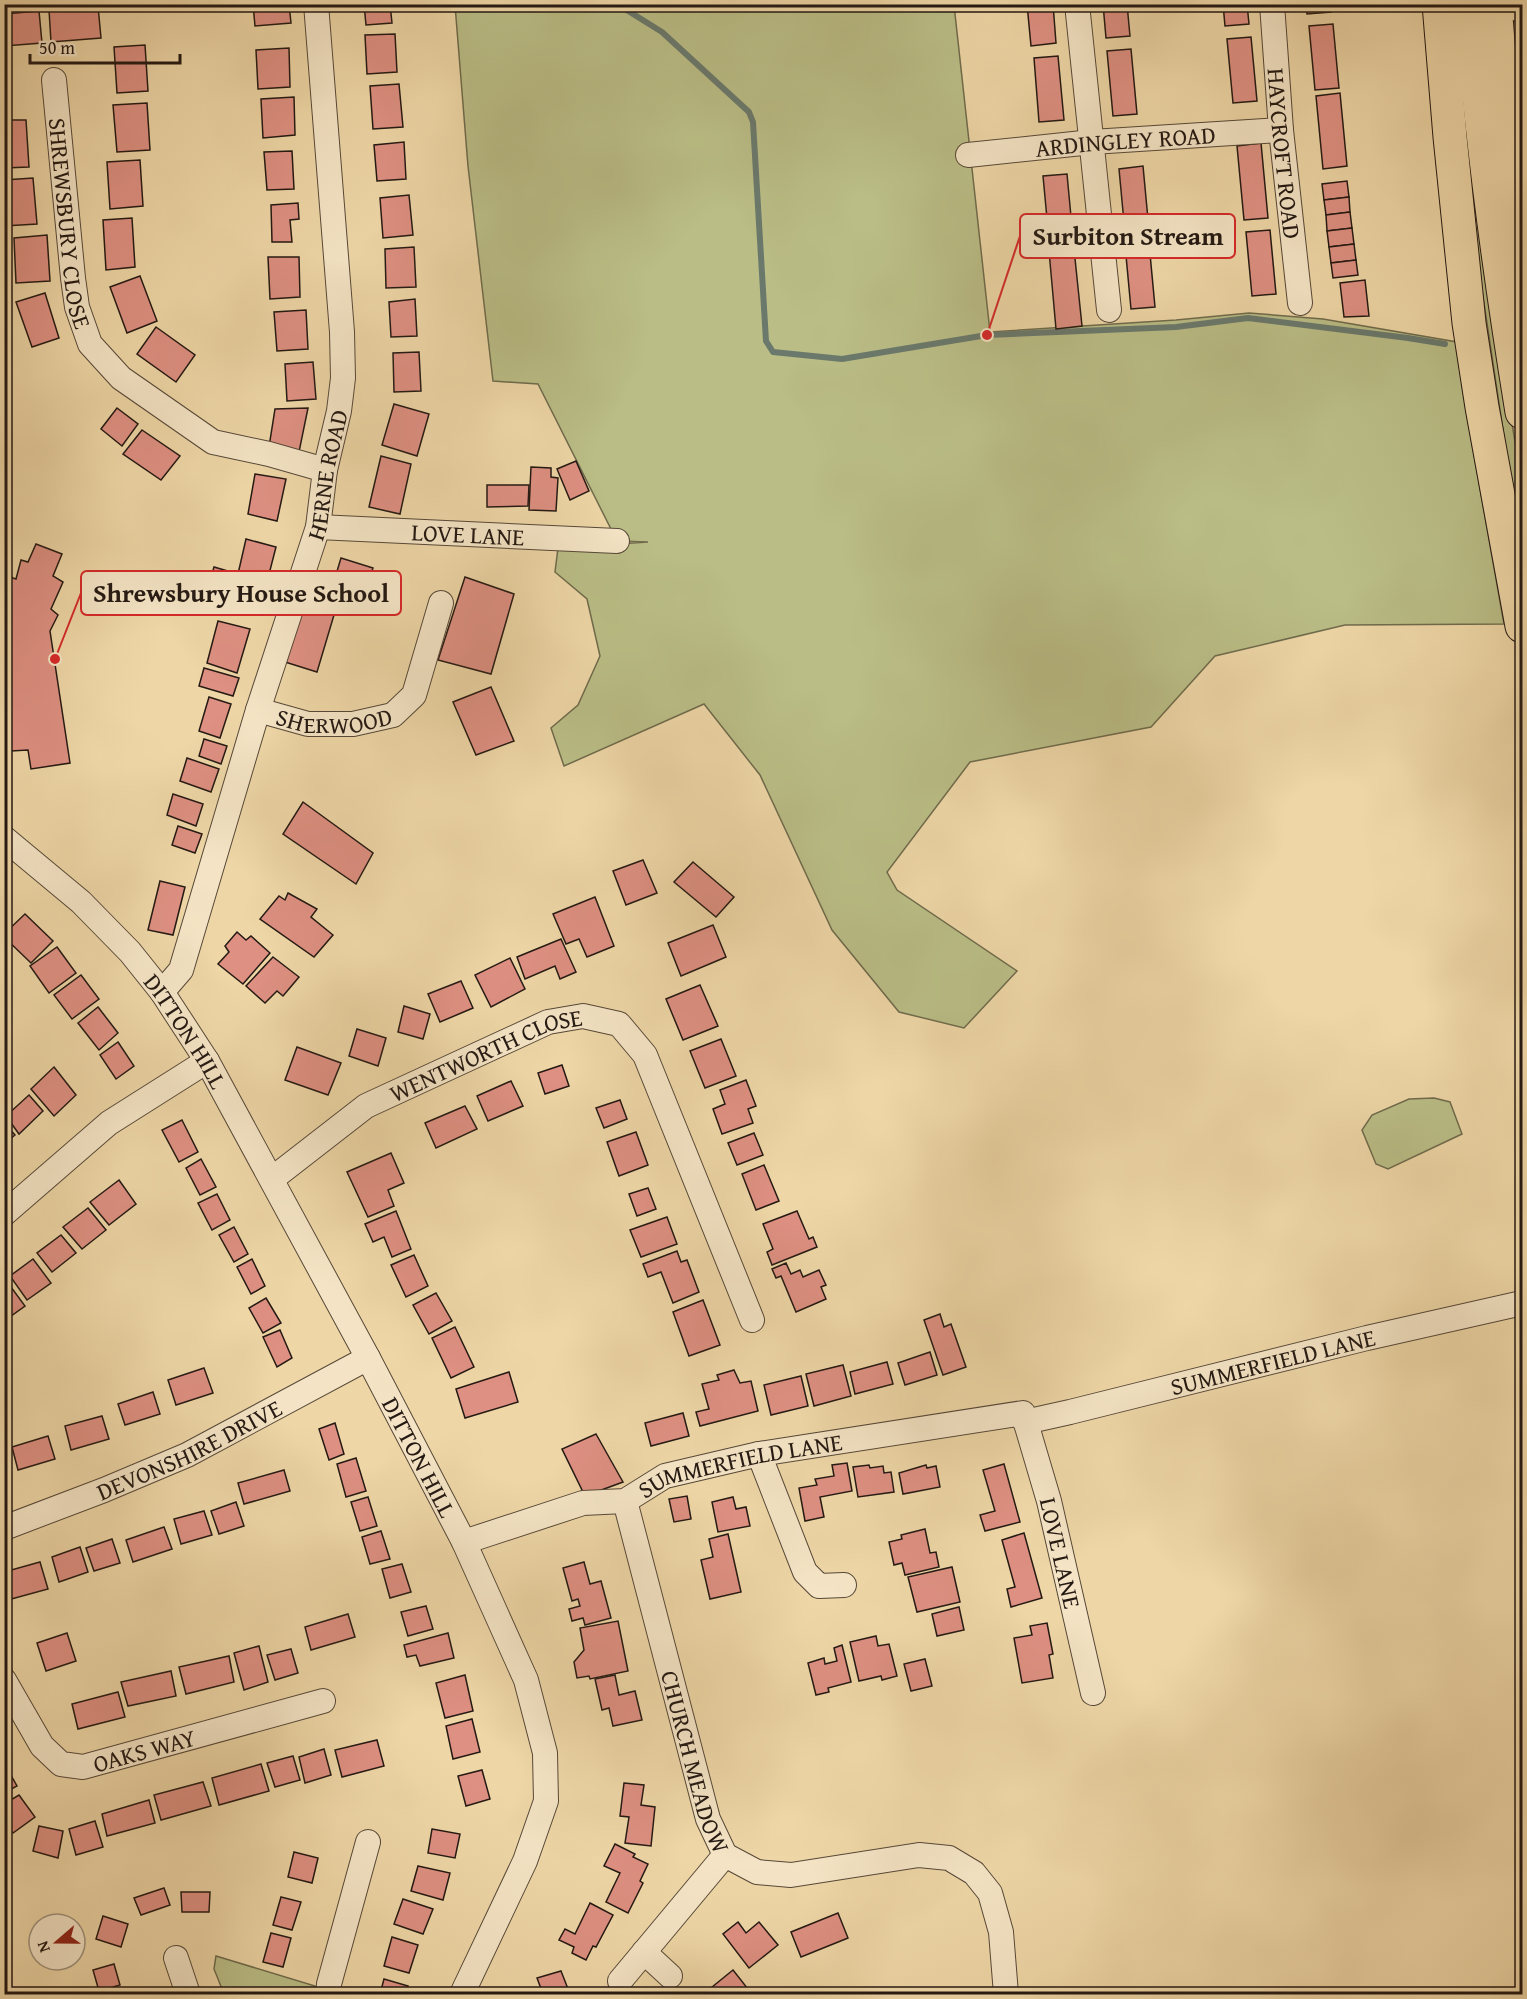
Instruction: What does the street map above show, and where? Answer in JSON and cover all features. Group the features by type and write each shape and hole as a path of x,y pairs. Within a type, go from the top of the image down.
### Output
{"highway":[{"path":"1439,4 1469,323 1522,626"},
{"path":"1471,4 1476,78 1501,283 1522,412"},
{"path":"1495,4 1522,243"}],"street":[{"name":"HERNE ROAD","path":"162,992 181,970 258,710 318,528 325,470 339,411 343,378 342,332 316,4"},
{"path":"1077,4 1109,310"},
{"name":"HAYCROFT ROAD","path":"1272,4 1281,130 1300,303"},
{"name":"SHREWSBURY CLOSE","path":"54,80 73,278 77,307 90,344 121,378 213,442 269,454 325,470"},
{"name":"ARDINGLEY ROAD","path":"968,155 1092,142 1281,130"},
{"name":"LOVE LANE","path":"318,528 617,541"},
{"name":"SHERWOOD","path":"258,710 308,724 353,724 393,715 414,695 441,603"},
{"name":"DITTON HILL","path":"4,838 81,902 130,952 162,992 207,1061 368,1358 464,1542 526,1680 545,1753 546,1801 525,1861 462,1995"},
{"name":"WENTWORTH CLOSE","path":"272,1179 366,1106 548,1022 583,1016 619,1024 645,1055 752,1320"},
{"path":"4,1214 109,1123 207,1061"},
{"name":"SUMMERFIELD LANE","path":"464,1542 583,1503 625,1501 665,1476 759,1454 1070,1412 1367,1338 1522,1303"},
{"name":"DEVONSHIRE DRIVE","path":"4,1528 187,1455 368,1358"},
{"name":"LOVE LANE","path":"1024,1418 1048,1501 1093,1693"},
{"path":"759,1454 805,1572 819,1586 844,1585"},
{"name":"CHURCH MEADOW","path":"625,1501 708,1819 725,1855 757,1872 791,1875 919,1855 949,1858 974,1873 990,1893 1001,1932 1006,1995"},
{"name":"OAKS WAY","path":"4,1680 42,1746 61,1764 83,1767 323,1701"},
{"path":"328,1995 329,1983 368,1842"},
{"path":"620,1981 725,1855"},
{"path":"644,1952 670,1976"},
{"path":"176,1958 188,1995"}],"green space":[{"path":"455,5 954,5 990,332 1249,313 1323,319 1457,342 1468,421 1504,624 1345,625 1215,656 1151,727 970,762 887,872 897,890 1017,971 964,1028 899,1012 832,930 760,775 704,704 564,766 551,728 578,705 600,656 587,599 555,572 558,548 648,542 617,541 538,384 493,381 468,166"},
{"path":"1474,201 1522,482 1522,547 1469,203"},
{"path":"1434,1098 1450,1102 1462,1134 1388,1169 1376,1164 1362,1130 1372,1115 1409,1099"},
{"path":"216,1956 315,1986 314,1994 224,1994 214,1969"}],"building":[{"path":"253,4 289,4 291,23 255,26"},
{"path":"364,4 390,4 392,23 366,25"},
{"path":"1027,4 1053,4 1056,43 1031,46"},
{"path":"1103,4 1127,4 1130,36 1106,38"},
{"path":"1223,4 1247,4 1249,24 1225,26"},
{"path":"1306,4 1331,4 1331,12 1307,14"},
{"path":"98,6 101,38 51,42 49,10"},
{"path":"39,11 42,43 4,46 4,14"},
{"path":"1333,24 1339,88 1315,90 1309,26"},
{"path":"395,34 397,72 367,74 365,35"},
{"path":"1251,37 1257,101 1233,103 1227,39"},
{"path":"145,45 148,91 117,93 114,47"},
{"path":"289,48 290,87 258,89 256,50"},
{"path":"1131,49 1137,114 1113,116 1107,51"},
{"path":"1058,56 1064,120 1039,122 1034,58"},
{"path":"399,84 403,127 373,129 370,86"},
{"path":"1340,93 1347,166 1323,169 1316,96"},
{"path":"294,97 295,135 263,138 261,99"},
{"path":"147,103 150,150 117,152 113,105"},
{"path":"4,120 26,120 29,167 4,168"},
{"path":"404,142 406,179 377,181 374,145"},
{"path":"1261,143 1268,218 1244,220 1237,146"},
{"path":"292,151 294,189 267,190 264,152"},
{"path":"140,160 143,206 110,209 107,162"},
{"path":"1143,166 1149,230 1125,233 1119,169"},
{"path":"1067,174 1073,238 1049,240 1043,176"},
{"path":"33,178 37,224 4,226 4,180"},
{"path":"1347,181 1349,197 1324,200 1322,184"},
{"path":"409,195 413,235 383,238 380,198"},
{"path":"1349,197 1350,212 1326,215 1324,200"},
{"path":"298,203 299,219 290,220 292,242 272,242 271,205"},
{"path":"1350,212 1352,228 1327,231 1326,215"},
{"path":"132,218 135,267 106,270 103,220"},
{"path":"1352,228 1354,244 1329,247 1327,231"},
{"path":"1270,230 1276,294 1252,296 1246,232"},
{"path":"47,235 50,281 16,283 14,238"},
{"path":"1149,243 1155,307 1131,309 1125,245"},
{"path":"1354,244 1356,260 1331,263 1329,247"},
{"path":"414,247 416,287 386,288 385,249"},
{"path":"1074,249 1082,326 1056,329 1049,251"},
{"path":"268,257 299,257 300,297 270,299"},
{"path":"1356,260 1358,275 1333,278 1331,263"},
{"path":"140,276 157,321 127,333 110,287"},
{"path":"1365,280 1369,316 1344,317 1340,283"},
{"path":"45,293 59,338 32,347 16,302"},
{"path":"415,299 417,336 391,337 389,302"},
{"path":"306,310 308,349 277,351 274,312"},
{"path":"156,327 195,355 176,382 137,354"},
{"path":"419,352 421,391 394,392 393,353"},
{"path":"313,362 316,399 287,401 285,364"},
{"path":"394,404 429,414 417,456 382,445"},
{"path":"117,408 138,424 122,446 101,429"},
{"path":"308,408 299,452 269,447 275,409"},
{"path":"142,430 180,456 161,480 123,454"},
{"path":"381,456 411,464 400,514 369,507"},
{"path":"576,461 589,491 570,500 557,469"},
{"path":"531,467 551,468 551,477 558,478 556,511 529,510"},
{"path":"255,474 286,479 277,521 248,514"},
{"path":"487,485 529,485 528,506 487,507"},
{"path":"246,539 276,547 260,609 206,595 214,567 238,574"},
{"path":"36,544 62,554 53,576 63,582 51,609 58,615 50,631 70,763 31,769 28,750 11,751 4,709 4,584 7,576 16,579 21,560 28,562"},
{"path":"341,558 373,568 359,611 328,601"},
{"path":"465,577 514,594 491,674 438,660"},
{"path":"303,605 334,615 317,672 285,662"},
{"path":"218,621 250,629 237,673 207,663"},
{"path":"204,668 239,678 233,696 199,686"},
{"path":"491,687 514,741 476,755 453,702"},
{"path":"209,697 231,704 220,738 199,731"},
{"path":"204,739 227,746 221,764 199,756"},
{"path":"187,758 219,769 211,792 180,781"},
{"path":"173,794 203,804 196,826 167,815"},
{"path":"303,802 373,853 356,884 283,834"},
{"path":"178,826 202,834 195,853 172,845"},
{"path":"643,860 657,893 626,905 613,871"},
{"path":"693,862 734,897 716,917 674,882"},
{"path":"160,881 185,887 173,935 148,930"},
{"path":"288,893 317,909 311,917 333,935 314,957 260,919 279,896 285,900"},
{"path":"595,897 614,946 587,957 579,939 566,944 553,914"},
{"path":"25,914 53,941 31,963 4,937 4,934"},
{"path":"713,925 726,957 681,976 668,943"},
{"path":"237,932 246,940 251,936 270,953 243,984 218,964 229,952 225,946"},
{"path":"561,939 576,972 560,979 555,966 525,979 517,957"},
{"path":"57,947 76,973 49,993 30,966"},
{"path":"273,957 299,977 283,996 277,991 265,1003 246,986"},
{"path":"510,958 525,989 491,1007 475,975"},
{"path":"81,975 99,999 72,1019 54,995"},
{"path":"461,981 473,1008 440,1022 428,994"},
{"path":"700,985 718,1026 683,1040 666,999"},
{"path":"404,1006 430,1014 423,1039 398,1032"},
{"path":"98,1007 118,1033 99,1050 78,1023"},
{"path":"357,1029 386,1038 378,1066 349,1056"},
{"path":"721,1039 736,1076 705,1088 690,1051"},
{"path":"118,1042 134,1066 116,1079 100,1055"},
{"path":"297,1047 341,1063 328,1095 285,1080"},
{"path":"562,1065 569,1086 545,1094 538,1073"},
{"path":"54,1067 76,1095 54,1116 31,1089"},
{"path":"746,1080 756,1106 748,1109 753,1123 722,1134 713,1109 725,1104 720,1090"},
{"path":"511,1081 523,1106 488,1121 477,1096"},
{"path":"29,1095 43,1111 19,1134 6,1116"},
{"path":"620,1100 627,1119 604,1128 596,1108"},
{"path":"465,1106 477,1129 436,1148 425,1123"},
{"path":"182,1120 198,1152 179,1162 162,1130"},
{"path":"4,1123 15,1135 4,1144"},
{"path":"636,1132 648,1165 619,1176 607,1142"},
{"path":"754,1133 763,1155 737,1165 728,1143"},
{"path":"391,1153 404,1183 388,1190 394,1206 368,1217 347,1172"},
{"path":"201,1159 216,1187 200,1195 186,1168"},
{"path":"764,1165 779,1201 756,1210 742,1174"},
{"path":"119,1180 136,1204 109,1225 90,1202"},
{"path":"648,1188 656,1209 637,1216 629,1194"},
{"path":"217,1194 230,1220 212,1230 198,1203"},
{"path":"88,1208 106,1230 82,1249 63,1227"},
{"path":"396,1211 411,1249 392,1257 384,1237 373,1242 365,1224"},
{"path":"797,1211 809,1239 813,1237 817,1247 772,1265 767,1252 773,1249 763,1224"},
{"path":"667,1217 677,1244 641,1257 630,1230"},
{"path":"234,1227 248,1254 234,1262 219,1235"},
{"path":"61,1235 76,1253 52,1272 37,1253"},
{"path":"677,1251 681,1262 687,1260 699,1292 673,1303 661,1272 648,1277 643,1264"},
{"path":"414,1255 428,1286 406,1297 391,1265"},
{"path":"33,1259 51,1283 27,1300 10,1276"},
{"path":"252,1259 265,1286 251,1294 237,1267"},
{"path":"786,1263 791,1274 800,1270 803,1277 819,1270 826,1285 821,1287 826,1299 796,1312 781,1276 776,1278 772,1269"},
{"path":"8,1283 25,1306 4,1321 4,1285"},
{"path":"436,1293 452,1321 429,1334 413,1305"},
{"path":"266,1298 281,1323 263,1333 249,1308"},
{"path":"703,1300 720,1345 689,1356 673,1312"},
{"path":"940,1314 944,1327 951,1324 966,1367 943,1375 924,1320"},
{"path":"455,1327 474,1367 451,1378 432,1338"},
{"path":"280,1330 292,1358 277,1367 263,1337"},
{"path":"930,1352 937,1375 905,1385 898,1363"},
{"path":"887,1362 893,1384 855,1394 850,1372"},
{"path":"843,1365 851,1396 814,1406 806,1374"},
{"path":"204,1368 213,1393 176,1405 168,1380"},
{"path":"734,1370 740,1383 751,1381 758,1411 700,1426 696,1412 709,1409 702,1384 719,1380 717,1375"},
{"path":"509,1372 518,1402 465,1418 456,1389"},
{"path":"801,1376 808,1406 771,1415 764,1385"},
{"path":"153,1392 160,1414 125,1425 118,1404"},
{"path":"683,1413 689,1436 651,1446 645,1423"},
{"path":"102,1416 109,1439 71,1450 65,1426"},
{"path":"335,1423 344,1454 329,1460 319,1429"},
{"path":"596,1434 623,1482 585,1496 562,1449"},
{"path":"48,1436 55,1459 18,1470 12,1447"},
{"path":"356,1458 366,1491 346,1497 337,1464"},
{"path":"847,1463 852,1491 820,1497 824,1517 805,1521 799,1488 817,1485 815,1479 834,1476 832,1465"},
{"path":"1004,1464 1020,1522 985,1531 980,1515 995,1511 983,1470"},
{"path":"869,1465 870,1468 883,1466 884,1473 891,1472 894,1492 858,1497 853,1467"},
{"path":"926,1465 927,1468 936,1466 940,1487 903,1494 899,1473"},
{"path":"284,1470 290,1491 244,1504 238,1483"},
{"path":"687,1496 691,1519 674,1522 669,1499"},
{"path":"368,1497 377,1526 360,1531 351,1502"},
{"path":"733,1497 736,1509 746,1507 750,1526 718,1532 712,1502"},
{"path":"236,1502 244,1526 219,1534 211,1511"},
{"path":"204,1511 212,1535 181,1544 174,1519"},
{"path":"164,1527 172,1549 133,1562 126,1540"},
{"path":"925,1529 930,1553 936,1552 939,1567 905,1575 902,1563 894,1565 889,1542 902,1539 901,1535"},
{"path":"381,1531 390,1559 370,1564 362,1537"},
{"path":"1024,1533 1042,1598 1011,1607 1007,1589 1015,1587 1002,1540"},
{"path":"728,1534 741,1592 710,1599 701,1560 713,1557 709,1539"},
{"path":"112,1539 120,1563 94,1571 86,1548"},
{"path":"80,1547 88,1572 59,1582 52,1557"},
{"path":"40,1562 48,1589 4,1601 4,1572"},
{"path":"584,1562 590,1584 601,1581 611,1618 585,1625 583,1618 572,1621 569,1609 580,1606 578,1599 572,1601 563,1568"},
{"path":"402,1564 411,1592 390,1598 382,1569"},
{"path":"952,1567 960,1602 917,1612 908,1577"},
{"path":"426,1606 433,1629 408,1636 401,1612"},
{"path":"959,1607 964,1630 937,1636 932,1614"},
{"path":"348,1614 355,1637 311,1650 305,1627"},
{"path":"618,1621 628,1671 590,1679 589,1676 577,1678 574,1662 584,1650 580,1628"},
{"path":"1047,1623 1053,1654 1049,1655 1053,1678 1022,1683 1014,1638 1032,1635 1030,1626"},
{"path":"67,1633 76,1661 46,1671 37,1643"},
{"path":"448,1633 454,1658 420,1666 416,1655 407,1657 404,1645"},
{"path":"876,1636 878,1646 889,1644 897,1676 882,1680 881,1676 859,1681 850,1642"},
{"path":"842,1645 851,1682 828,1688 829,1692 816,1695 808,1663 824,1658 825,1664 837,1661 834,1648"},
{"path":"259,1646 268,1682 244,1690 234,1653"},
{"path":"291,1649 298,1673 275,1680 267,1655"},
{"path":"229,1656 234,1682 186,1694 179,1667"},
{"path":"925,1659 932,1686 911,1691 904,1664"},
{"path":"171,1671 176,1696 128,1706 121,1682"},
{"path":"465,1675 473,1711 445,1718 436,1683"},
{"path":"615,1675 619,1695 635,1691 642,1720 613,1726 609,1708 602,1710 595,1679"},
{"path":"118,1692 125,1717 78,1729 72,1704"},
{"path":"472,1719 480,1752 453,1759 446,1726"},
{"path":"377,1740 384,1766 342,1777 335,1750"},
{"path":"324,1749 331,1775 305,1783 299,1757"},
{"path":"293,1756 300,1780 275,1787 267,1763"},
{"path":"4,1763 17,1786 4,1793"},
{"path":"261,1764 269,1791 219,1805 212,1778"},
{"path":"482,1770 490,1799 466,1806 458,1776"},
{"path":"203,1782 211,1806 161,1820 154,1795"},
{"path":"624,1783 644,1785 641,1805 655,1807 651,1846 625,1843 629,1817 620,1816"},
{"path":"19,1795 35,1817 13,1833 4,1822 4,1804"},
{"path":"149,1800 155,1823 107,1836 102,1814"},
{"path":"95,1821 103,1847 76,1855 69,1829"},
{"path":"39,1826 63,1831 58,1858 33,1851"},
{"path":"432,1829 460,1834 455,1858 428,1853"},
{"path":"615,1844 635,1854 633,1857 648,1864 640,1881 643,1883 628,1913 606,1902 620,1873 604,1866"},
{"path":"294,1852 318,1858 312,1883 288,1877"},
{"path":"418,1866 450,1873 443,1900 411,1891"},
{"path":"164,1888 170,1905 141,1915 134,1898"},
{"path":"181,1892 210,1892 209,1912 182,1912"},
{"path":"281,1897 301,1902 292,1930 273,1925"},
{"path":"403,1899 433,1909 423,1934 394,1924"},
{"path":"590,1903 613,1915 596,1947 593,1946 586,1960 572,1953 574,1947 559,1940 565,1929 575,1934"},
{"path":"838,1913 848,1938 801,1957 791,1932"},
{"path":"103,1916 128,1924 121,1947 96,1939"},
{"path":"738,1922 746,1933 759,1922 778,1945 749,1968 723,1934"},
{"path":"271,1933 291,1938 283,1967 263,1962"},
{"path":"392,1937 418,1945 409,1973 384,1966"},
{"path":"114,1964 120,1985 99,1991 93,1970"},
{"path":"733,1970 748,1989 741,1994 707,1994 706,1992"},
{"path":"561,1971 570,1994 543,1994 537,1978"},
{"path":"384,1979 408,1986 405,1994 380,1994"}],"waterway":[{"path":"617,4 662,32 749,112 753,122 766,341 773,352 842,359 987,335 1176,327 1248,318 1445,344"}],"place":[{"name":"Surbiton Stream","path":"987,335"},
{"name":"Shrewsbury House School","path":"55,659"}]}
